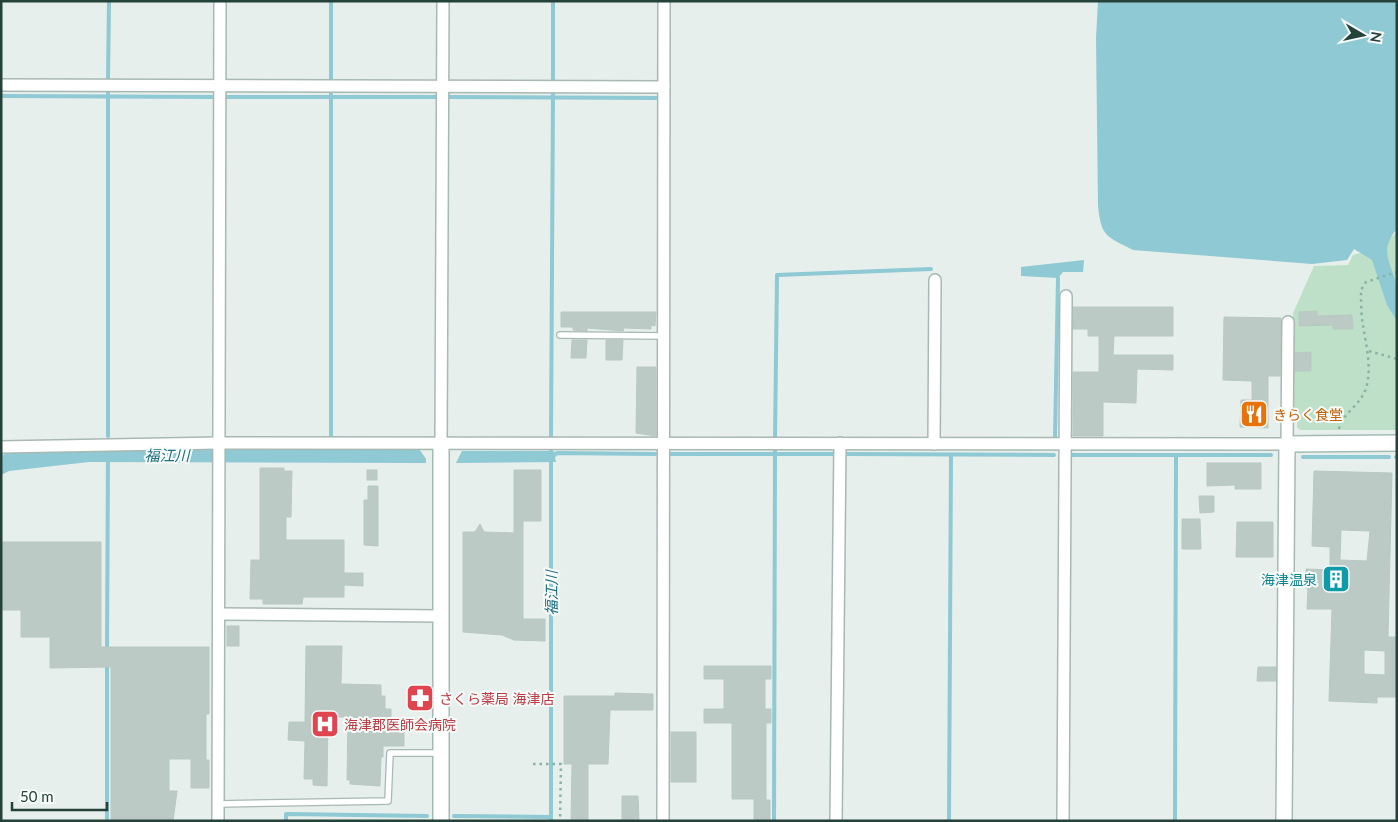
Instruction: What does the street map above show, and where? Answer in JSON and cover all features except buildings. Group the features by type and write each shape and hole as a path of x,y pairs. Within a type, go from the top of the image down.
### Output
{"street":[{"path":"218,821 220,1"},
{"path":"441,821 443,1"},
{"path":"663,821 664,1"},
{"path":"1,86 664,87"},
{"path":"934,444 935,280"},
{"path":"1063,821 1066,296"},
{"path":"1284,821 1288,322"},
{"path":"1,447 441,443 1397,443"},
{"path":"836,821 840,443"},
{"path":"219,614 440,616"}],"lane":[{"path":"560,335 664,336"},
{"path":"218,804 388,801 390,753 441,753"}],"path":[{"path":"1336,443 1340,423 1361,400 1366,389 1369,351 1362,324 1361,290 1366,282 1397,272"},
{"path":"1369,351 1397,360"},
{"path":"533,764 560,764 560,821"}],"green space":[{"path":"1397,232 1397,430 1300,430 1297,427 1297,415 1293,414 1293,313 1314,266 1348,265 1353,255 1377,246"}],"water":[{"path":"1098,1 1397,1 1397,229 1391,237 1387,251 1397,288 1397,321 1387,305 1372,260 1354,249 1347,260 1312,264 1133,250 1106,234 1101,224 1098,205 1096,38"},
{"path":"1084,260 1083,272 1063,272 1058,278 1021,276 1021,267"},
{"path":"153,450 420,450 426,459 426,463 89,462 9,471 1,475 1,455 11,453"},
{"path":"462,451 554,451 556,462 456,463"}],"waterway":[{"path":"108,80 109,1"},
{"path":"331,1 331,81"},
{"path":"553,1 553,83"},
{"path":"108,92 108,436"},
{"path":"331,93 331,436"},
{"path":"551,437 553,94"},
{"path":"3,96 213,97"},
{"path":"225,97 436,97"},
{"path":"448,97 656,98"},
{"path":"775,438 777,275 931,269"},
{"path":"1055,437 1058,278"},
{"path":"107,651 108,451"},
{"name":"福江川","path":"551,451 551,821"},
{"path":"774,821 775,451"},
{"path":"552,457 557,453 655,454"},
{"path":"669,454 834,454"},
{"path":"845,454 1054,455"},
{"path":"949,821 951,455"},
{"path":"1071,455 1271,455"},
{"path":"1175,821 1176,455"},
{"path":"1303,457 1389,457"},
{"path":"107,663 107,821"},
{"path":"286,821 286,814 427,816"},
{"path":"454,816 551,817"}],"place":[{"name":"きらく食堂","path":"1254,414"},
{"name":"海津温泉","path":"1336,579"},
{"name":"さくら薬局 海津店","path":"420,698"},
{"name":"海津郡医師会病院","path":"325,724"}]}
